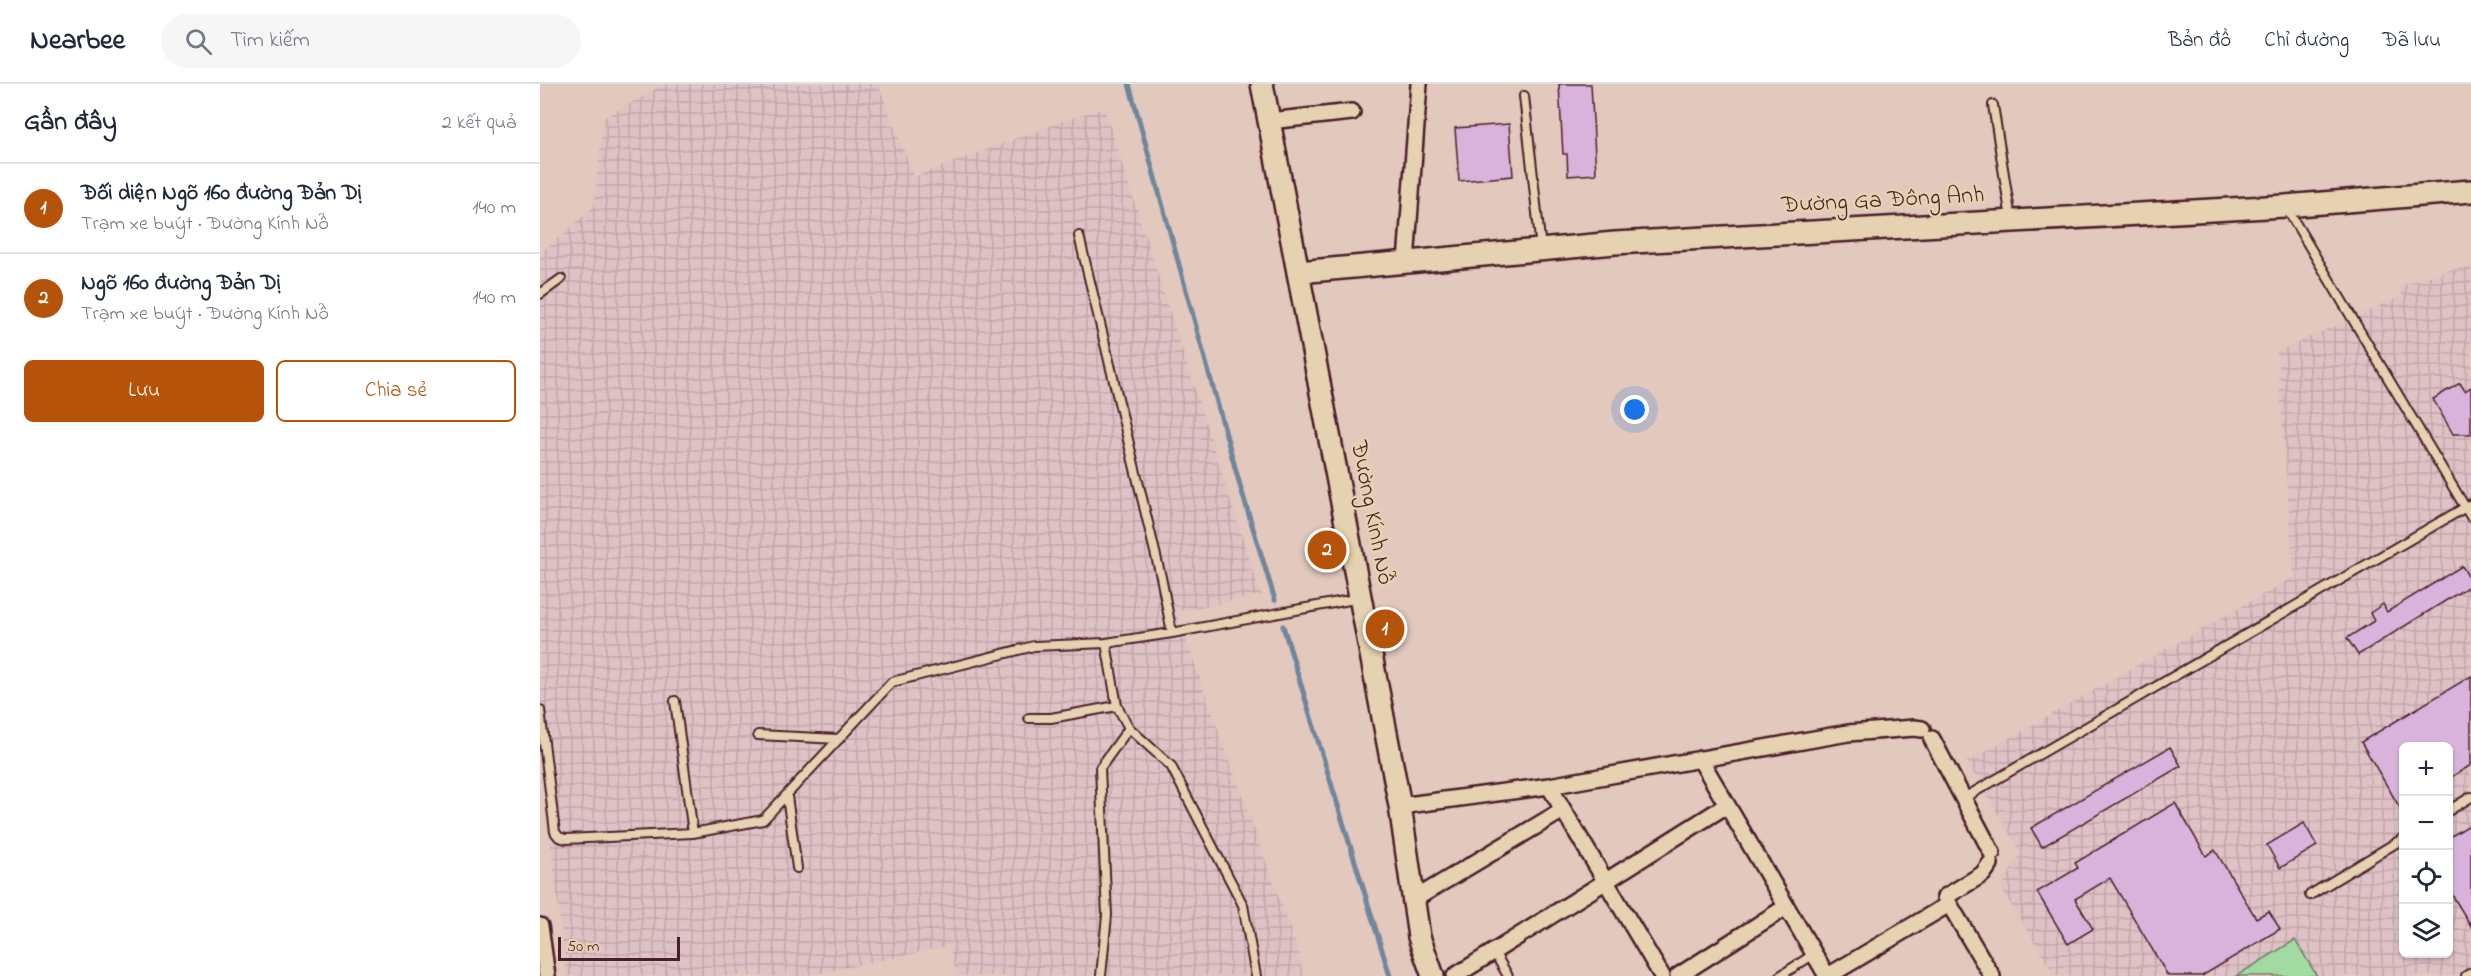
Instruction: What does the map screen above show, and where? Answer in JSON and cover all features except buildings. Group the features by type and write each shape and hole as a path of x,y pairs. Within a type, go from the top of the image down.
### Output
{"street":[{"name":"Đường Kính Nỗ","path":"1262,84 1400,806 1419,937 1433,976"},
{"path":"1406,262 1419,84"},
{"path":"1269,122 1352,112"},
{"name":"Đường Ga Đông Anh","path":"1299,272 1627,242 2011,219 2285,206 2471,191"},
{"path":"1400,806 1549,786 1848,733 1914,728 1927,734 1964,798 1991,859 1983,874 1945,897 1992,976"},
{"path":"1700,759 1828,976 1949,904"},
{"path":"1549,786 1662,976"},
{"path":"1455,976 1727,806"},
{"path":"1413,900 1563,810"},
{"path":"1678,976 1786,907"},
{"path":"540,926 547,976"}],"lane":[{"path":"1524,96 1541,249"},
{"path":"1994,105 2011,219"},
{"path":"2285,206 2468,506 2471,518"},
{"path":"1078,236 1161,577 1172,633"},
{"path":"540,294 561,279"},
{"path":"1964,798 2468,506"},
{"path":"540,710 555,832 559,837 566,839 693,833 763,820 892,682 1034,646 1106,643 1361,598"},
{"path":"1106,643 1117,706 1129,728 1171,766 1243,905 1256,976"},
{"path":"675,701 693,833"},
{"path":"1029,718 1051,718 1117,706"},
{"path":"1101,976 1107,915 1100,768 1129,728"},
{"path":"758,735 839,739"},
{"path":"786,796 797,868"},
{"path":"2453,808 2471,797"},
{"path":"2310,895 2399,840"},
{"path":"1494,952 1508,976"},
{"path":"1780,976 1814,954"},
{"path":"2466,976 2471,973"}],"shaded area":[{"path":"665,84 878,84 914,177 1071,118 1104,108 1261,595 1176,612 1298,951 1304,976 957,976 949,946 806,976 567,976 540,755 540,254 594,207 604,118"},
{"path":"2471,268 2471,976 2055,976 2001,888 2021,853 1967,762 2294,577 2277,352 2402,296 2402,285 2449,270"}],"green space":[{"path":"2295,940 2317,976 2236,976"}],"waterway":[{"path":"1129,84 1241,489 1275,600"},
{"path":"1283,626 1390,976"}],"place":[{"name":"Ngõ 160 đường Đản Dị","path":"1327,550"},
{"name":"Đối diện Ngõ 160 đường Đản Dị","path":"1385,629"}]}
